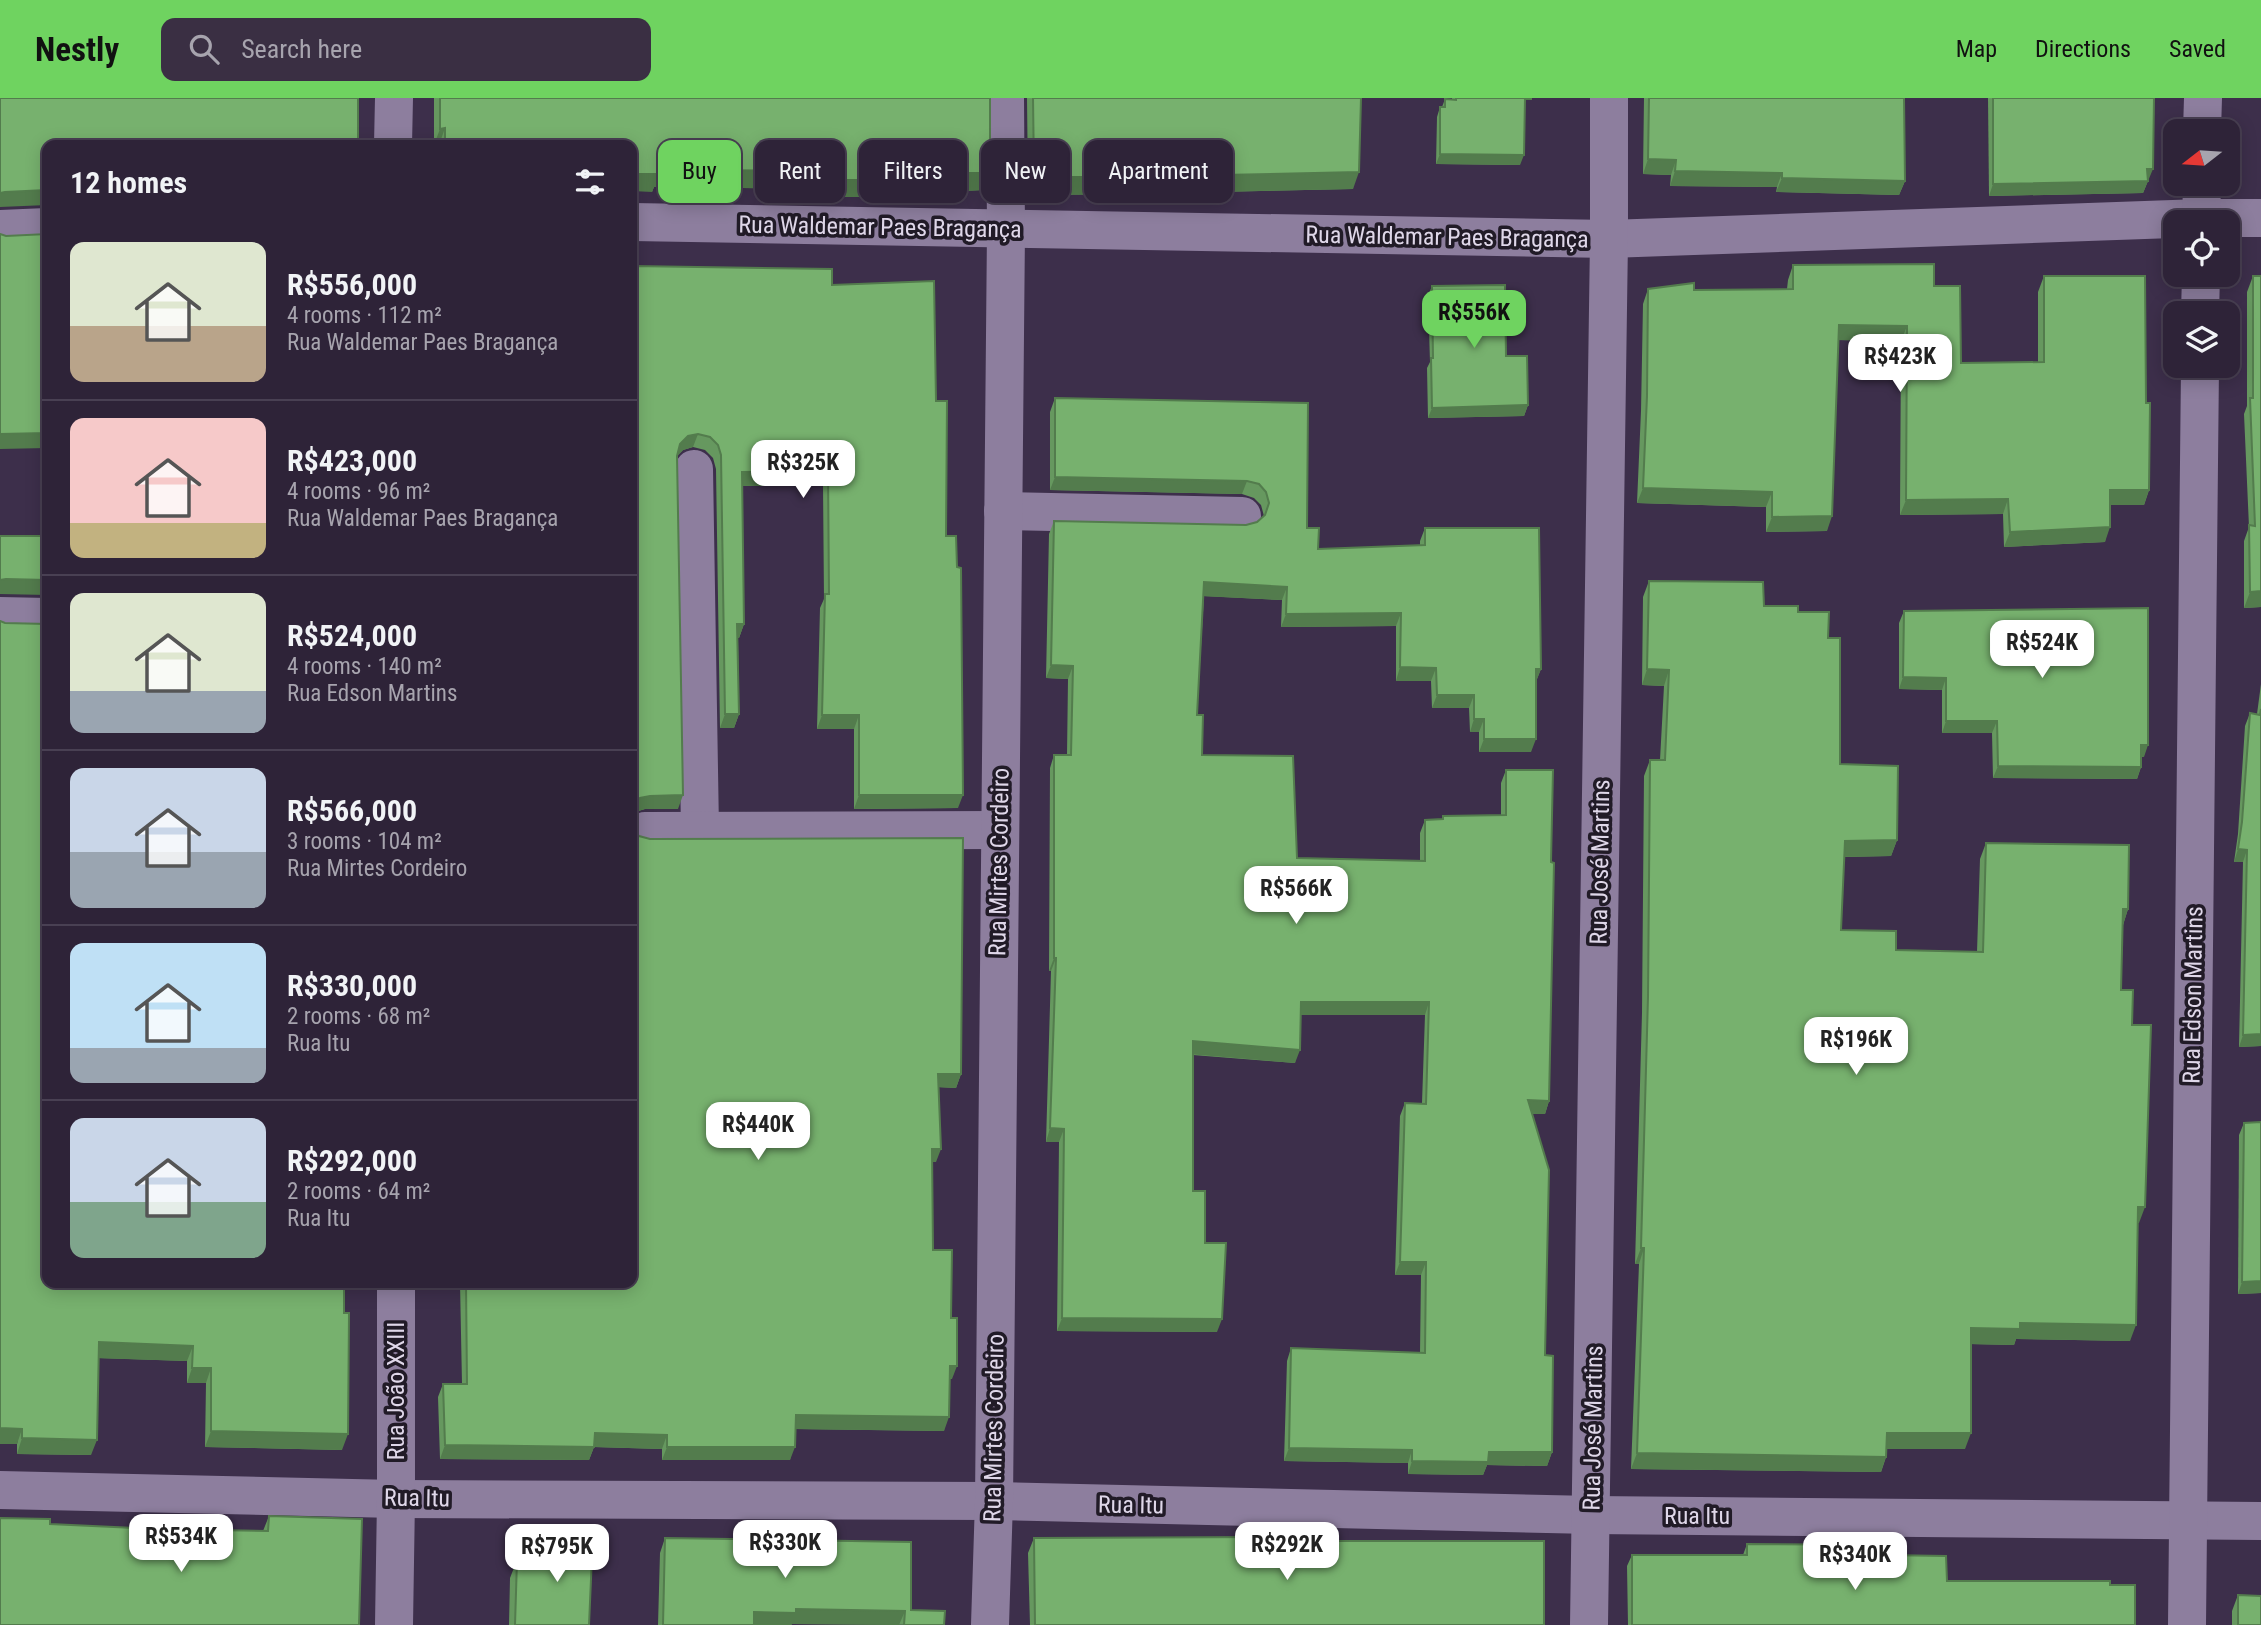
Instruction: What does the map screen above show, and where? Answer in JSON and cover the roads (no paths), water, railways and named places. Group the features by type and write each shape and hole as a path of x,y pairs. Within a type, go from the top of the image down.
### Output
{"street":[{"path":"393,140 394,98"},
{"name":"Rua Mirtes Cordeiro","path":"990,1625 1006,229 1005,98"},
{"name":"Rua José Martins","path":"1589,1625 1609,98"},
{"path":"2203,98 2203,119"},
{"name":"Rua Waldemar Paes Bragança","path":"637,222 1609,239 2202,208 2261,218"},
{"path":"0,229 42,228"},
{"name":"Rua Edson Martins","path":"2187,1625 2200,378"},
{"path":"694,469 700,830"},
{"path":"1003,511 1242,516"},
{"path":"0,616 42,617"},
{"path":"645,831 1000,830"},
{"name":"Rua João XXIII","path":"394,1625 396,1288"},
{"name":"Rua Itu","path":"0,1490 396,1499 993,1501 1591,1515 2261,1521"}]}
